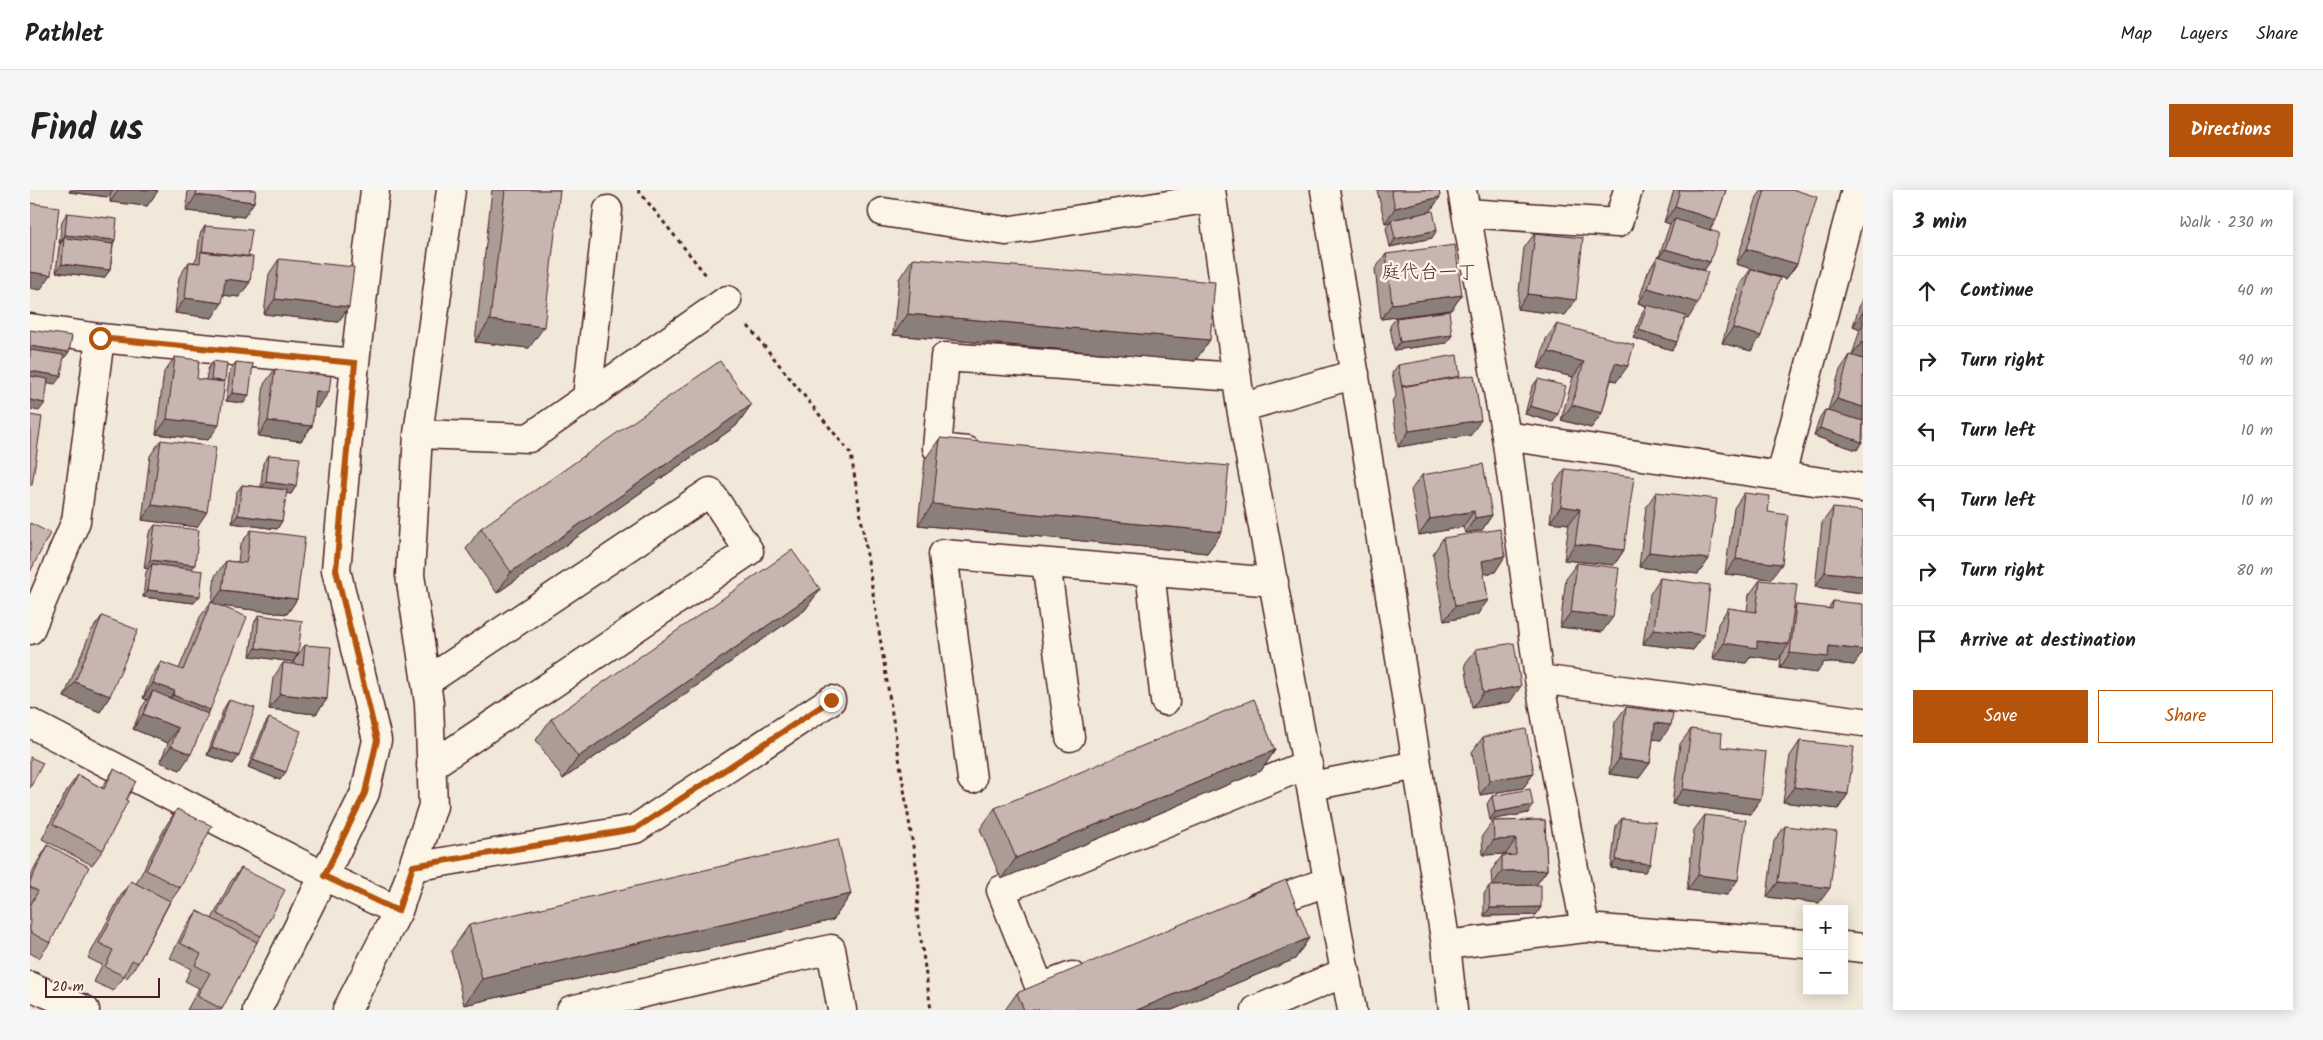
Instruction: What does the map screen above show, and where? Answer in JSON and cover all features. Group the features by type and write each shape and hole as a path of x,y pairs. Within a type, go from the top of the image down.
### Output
{"street":[{"path":"257,1010 365,793 377,740 336,570 355,363 376,190"},
{"path":"347,1010 398,911 433,806 429,703 410,575 418,434 451,190"},
{"path":"1325,190 1446,946 1454,1010"},
{"path":"1585,928 1539,679 1506,436 1464,202 1618,224 1628,190"},
{"path":"1781,475 1856,190"},
{"path":"883,212 1006,231 1212,194 1241,408 1352,1010"},
{"path":"587,398 608,210"},
{"path":"418,434 530,438 727,300"},
{"path":"30,328 100,338 355,363"},
{"path":"30,630 76,520 100,338"},
{"path":"996,453 937,448 945,357 1236,377"},
{"path":"1241,408 1355,374"},
{"path":"1506,436 1863,488"},
{"path":"1223,471 1253,474"},
{"path":"426,682 710,492 748,551 431,766"},
{"path":"972,779 943,554 1274,582"},
{"path":"1046,563 1070,737"},
{"path":"1150,572 1165,701"},
{"path":"1539,679 1863,722"},
{"path":"413,866 635,829 831,700"},
{"path":"30,723 324,876 398,911"},
{"path":"1096,967 1040,988 1001,890 1310,775 1417,765"},
{"path":"1236,915 1329,881"},
{"path":"1446,946 1585,928 1803,944"},
{"path":"1848,946 1863,948"},
{"path":"571,1010 831,949 842,1010"},
{"path":"1256,1010 1346,972"},
{"path":"30,986 85,1010"}],"path":[{"path":"637,190 851,454 919,884 917,912 931,1010"}],"building":[{"path":"197,190 256,190 254,202 196,195"},
{"path":"505,190 560,190 544,327 490,320"},
{"path":"1391,190 1439,190 1440,197 1395,208"},
{"path":"1680,190 1726,190 1716,220 1675,207"},
{"path":"1765,190 1795,190 1817,197 1797,264 1747,249"},
{"path":"30,203 59,207 51,275 30,272"},
{"path":"1433,211 1437,230 1395,239 1391,220"},
{"path":"67,213 117,219 115,240 65,235"},
{"path":"1675,219 1719,233 1710,262 1665,249"},
{"path":"205,226 252,230 248,257 202,252"},
{"path":"1535,233 1583,238 1576,300 1528,294"},
{"path":"64,238 113,244 110,270 62,264"},
{"path":"1455,245 1462,295 1392,304 1386,254"},
{"path":"201,251 253,257 250,282 225,279 222,303 185,298 189,262 200,263"},
{"path":"1658,256 1708,272 1698,303 1648,288"},
{"path":"913,258 1215,282 1210,340 908,314"},
{"path":"279,259 354,267 349,307 275,299"},
{"path":"1751,269 1780,278 1761,336 1733,328"},
{"path":"1647,305 1686,316 1677,342 1639,330"},
{"path":"1449,311 1452,335 1400,342 1396,318"},
{"path":"1557,324 1634,345 1628,366 1615,363 1602,413 1572,405 1584,362 1549,352"},
{"path":"30,330 72,336 69,352 30,346"},
{"path":"30,350 64,355 61,376 30,371"},
{"path":"1457,355 1460,376 1402,387 1398,365"},
{"path":"1850,355 1863,359 1863,407 1837,399"},
{"path":"175,357 199,360 197,379 225,382 219,425 167,419"},
{"path":"213,361 227,363 225,381 211,380"},
{"path":"720,361 751,405 511,572 481,528"},
{"path":"236,362 253,364 249,395 232,393"},
{"path":"275,369 331,376 329,392 316,391 312,426 268,421"},
{"path":"1474,375 1481,420 1409,431 1402,386"},
{"path":"30,376 48,379 45,403 30,400"},
{"path":"1538,379 1566,386 1558,414 1530,406"},
{"path":"1825,410 1863,421 1862,442 1820,428"},
{"path":"30,415 42,417 32,485 30,485"},
{"path":"940,438 1229,466 1222,532 933,504"},
{"path":"161,440 216,447 207,512 152,505"},
{"path":"269,455 300,458 296,486 266,482"},
{"path":"1483,464 1492,515 1475,518 1474,511 1430,519 1422,475"},
{"path":"1565,469 1634,477 1624,550 1575,544 1580,509 1561,506"},
{"path":"242,485 287,490 282,521 238,515"},
{"path":"1656,492 1717,499 1709,559 1649,552"},
{"path":"1744,493 1770,496 1768,512 1788,515 1782,564 1736,559"},
{"path":"1833,508 1863,511 1863,576 1825,572"},
{"path":"30,523 50,533 30,572"},
{"path":"155,525 199,530 195,565 150,560"},
{"path":"1500,529 1505,556 1482,561 1488,600 1455,606 1443,538"},
{"path":"251,530 305,537 297,599 222,590 226,561 246,563"},
{"path":"792,550 820,589 578,757 551,719"},
{"path":"1577,563 1619,568 1613,617 1571,612"},
{"path":"152,564 203,571 200,596 148,590"},
{"path":"1660,578 1710,585 1704,635 1654,629"},
{"path":"1760,580 1797,584 1789,644 1757,641 1757,648 1724,643 1728,608 1756,612"},
{"path":"1833,601 1863,604 1863,650 1829,646 1828,657 1790,653 1796,605 1832,609"},
{"path":"211,602 247,617 210,710 173,695 175,691 153,683 161,662 183,670"},
{"path":"259,615 302,621 298,654 256,648"},
{"path":"102,616 138,630 110,696 75,682"},
{"path":"1514,643 1521,686 1483,693 1476,649"},
{"path":"305,645 331,647 327,699 280,694 283,663 303,665"},
{"path":"153,691 208,714 191,754 171,746 178,728 143,714"},
{"path":"1254,699 1275,750 1016,858 995,808"},
{"path":"229,700 255,708 239,756 212,747"},
{"path":"1626,707 1673,713 1671,725 1655,723 1650,763 1619,759"},
{"path":"269,718 301,731 286,772 253,760"},
{"path":"1526,729 1534,773 1490,780 1483,737"},
{"path":"1691,729 1722,733 1721,747 1766,752 1761,799 1683,789"},
{"path":"1800,741 1854,747 1848,794 1794,787"},
{"path":"30,757 43,763 30,788"},
{"path":"114,769 136,781 103,850 53,824 78,775 104,789"},
{"path":"1530,789 1533,805 1495,812 1492,796"},
{"path":"177,809 212,826 180,888 146,870"},
{"path":"1705,815 1746,820 1738,880 1698,875"},
{"path":"1622,818 1656,822 1650,864 1616,860"},
{"path":"1545,820 1547,870 1502,871 1502,856 1516,855 1516,839 1494,840 1493,821"},
{"path":"1785,826 1837,832 1830,888 1778,882"},
{"path":"838,839 851,894 482,979 469,925"},
{"path":"48,845 89,867 50,943 30,932 30,906 38,891 30,887 30,882"},
{"path":"241,868 285,890 261,936 217,914"},
{"path":"1286,880 1309,938 1137,1010 1024,1010 1017,993"},
{"path":"131,881 170,901 138,963 132,960 124,976 105,967 113,950 99,943"},
{"path":"1541,885 1541,907 1490,908 1489,886"},
{"path":"197,911 257,942 222,1009 197,996 210,973 195,965 201,954 180,943"}],"district":[{"name":"庭代台一丁","path":"1429,273"}],"route":[{"path":"100,338 355,363 336,570 377,740 365,793 324,876 398,911 413,866 635,829 831,700"}]}
